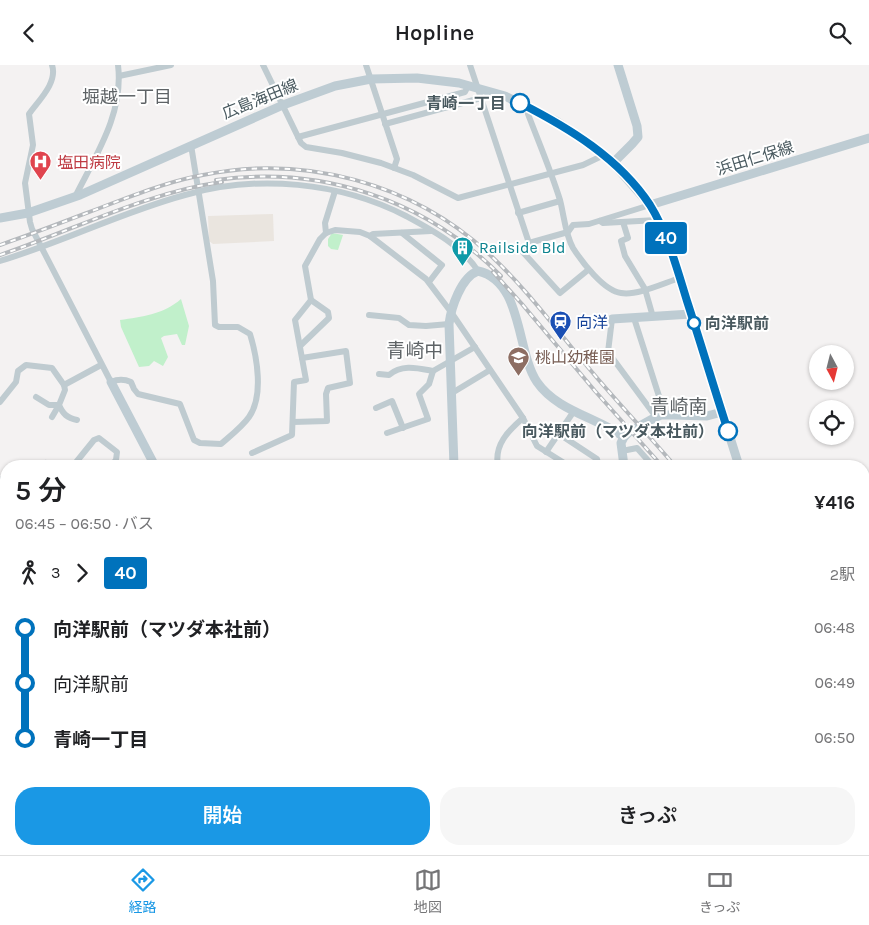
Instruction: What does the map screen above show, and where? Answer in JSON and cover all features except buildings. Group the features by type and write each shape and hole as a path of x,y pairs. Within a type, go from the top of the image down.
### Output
{"main road":[{"path":"613,163 638,137 637,126 618,65"},
{"name":"広島海田線","path":"0,217 28,213 75,197 283,105 335,86 371,79 417,78 478,88 505,96 556,121 604,155 650,205 670,246 736,460"},
{"name":"浜田仁保線","path":"650,205 869,138"},
{"path":"454,460 449,324 451,312 462,287 472,273 478,271 485,273 494,280 508,298 515,313 527,358 537,382 561,404 624,437"},
{"path":"612,319 691,314"},
{"path":"111,382 152,460"},
{"path":"623,460 622,443 624,437 629,432 660,416 707,416 722,411"}],"street":[{"path":"52,65 54,69 51,83 29,114 33,138 25,183 28,213 32,229 111,382 116,379 128,380 138,394 180,404 194,440 200,443 221,444 249,418 256,405 258,378 255,350 250,335 238,327 220,327 215,325 213,281 190,145"},
{"path":"75,197 109,131 114,113 119,77 118,65"},
{"path":"119,77 171,65"},
{"path":"263,65 301,143 306,147 342,153 394,168 413,175 458,198 583,165 604,155"},
{"path":"366,65 396,159 394,168"},
{"path":"470,65 529,243"},
{"path":"298,137 465,92 468,86"},
{"path":"385,124 481,98"},
{"path":"531,109 528,115 551,174 573,247 588,270 596,275 606,287 621,293 634,293 680,278"},
{"path":"0,261 42,247 150,205 197,192 232,186 269,184 303,186 335,191 369,201 414,219 467,257 478,271"},
{"path":"326,233 325,223 335,191"},
{"path":"518,213 560,201"},
{"path":"588,270 560,293 522,250 529,243 568,232 574,225 589,223 650,205"},
{"path":"600,220 602,223 657,220"},
{"path":"623,222 628,238 620,241 625,256 645,289 653,317"},
{"path":"300,346 329,318 328,311 311,300 305,266 320,239 326,233 335,230 360,232 370,236 429,282 523,418 537,446 559,460"},
{"path":"370,236 373,234 433,231"},
{"path":"402,233 442,265 429,282"},
{"path":"252,453 292,435 294,382 306,380 294,320 311,300"},
{"path":"369,315 398,318 409,325 449,324"},
{"path":"634,318 660,416"},
{"path":"612,319 608,352 660,416"},
{"path":"379,374 389,375 394,371 410,366 432,371 474,347"},
{"path":"293,422 327,421 326,394 328,388 350,383 346,351 302,358"},
{"path":"0,402 16,382 18,371 26,365 52,368 64,385 65,390 52,417"},
{"path":"64,385 101,365"},
{"path":"452,393 490,369"},
{"path":"387,433 428,419 419,394 429,384 432,371"},
{"path":"36,397 49,405 58,405"},
{"path":"376,408 392,401 403,428"},
{"path":"58,405 62,413 69,418 77,420"},
{"path":"546,452 574,411"},
{"path":"498,460 498,452 507,432 523,418"},
{"path":"559,434 597,460"},
{"path":"78,460 94,439 99,438 117,452 116,460"},
{"path":"622,451 637,448 648,460"}],"shaded area":[{"path":"273,214 274,241 213,244 209,241 208,216"}],"green space":[{"path":"332,233 343,235 338,250 331,249 328,246 328,239"},
{"path":"181,299 189,326 185,345 182,345 177,334 164,336 161,338 168,357 163,366 154,361 149,366 139,367 121,327 120,320 160,311"}],"railway":[{"path":"0,245 151,189 203,175 241,169 279,168 318,172 355,180 391,192 426,208 458,229 488,253 527,294 598,379 670,460"},
{"path":"216,180 256,177 295,178 333,184 370,194 406,208 440,227 472,249 501,276"},
{"path":"0,255 138,203 166,194 222,182"},
{"path":"493,272 657,460"}],"bus line":[{"name":"40","path":"520,103 556,121 589,143 613,163 650,205 670,246 728,431"}],"place":[{"name":"青崎一丁目","path":"520,103"},
{"name":"塩田病院","path":"41,181"},
{"name":"Railside Bld","path":"463,266"},
{"name":"向洋駅前","path":"694,323"},
{"name":"向洋","path":"560,341"},
{"name":"桃山幼稚園","path":"519,376"},
{"name":"向洋駅前（マツダ本社前）","path":"728,431"}],"district":[{"name":"堀越一丁目","path":"127,97"},
{"name":"青崎中","path":"415,351"},
{"name":"青崎南","path":"679,407"}]}
